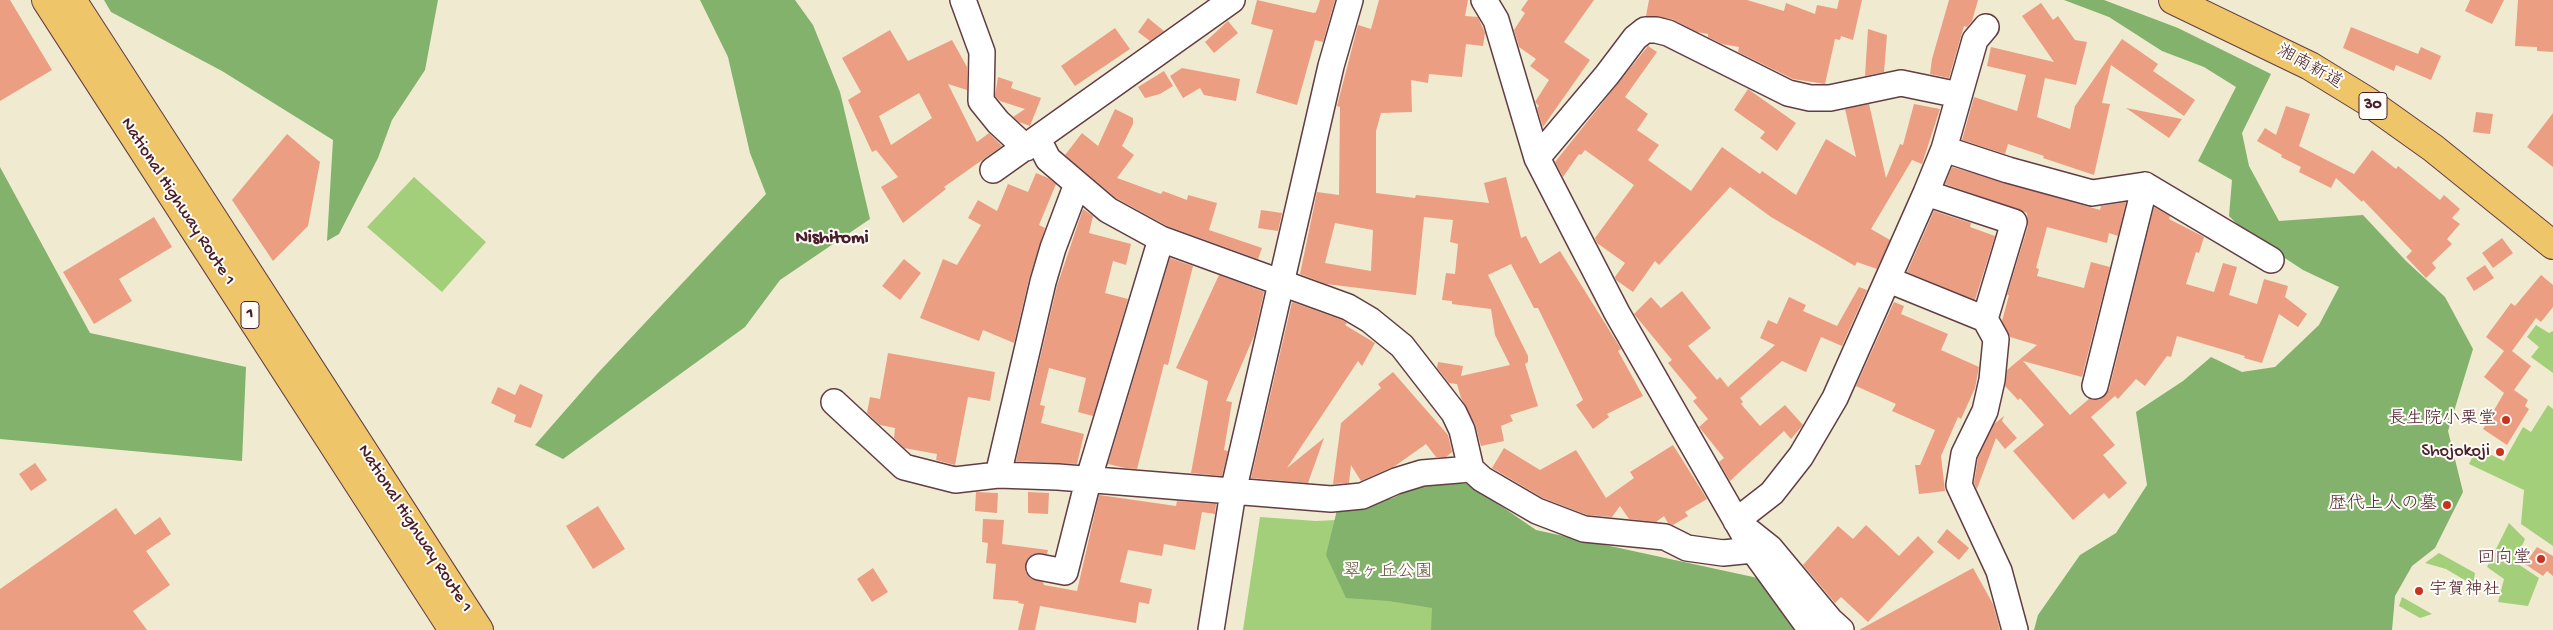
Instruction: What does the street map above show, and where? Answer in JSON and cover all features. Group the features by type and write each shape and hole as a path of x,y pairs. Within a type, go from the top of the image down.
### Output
{"main road":[{"name":"National Highway Route 1","path":"46,0 454,630"},
{"name":"National Highway Route 1","path":"72,0 479,630"},
{"name":"湘南新道","path":"2173,0 2310,66 2367,101 2433,148 2553,245"}],"street":[{"path":"963,0 982,52 981,101 998,122 1032,144 1108,210 1161,239 1348,306 1370,320 1402,346 1454,413 1462,430 1471,469 1482,479 1537,511 1584,529 1666,537 1687,548 1723,553 1753,550"},
{"path":"993,170 1232,0"},
{"path":"1211,630 1233,492 1331,66 1350,0"},
{"path":"1484,0 1496,20 1537,158 1617,313 1753,550 1812,630"},
{"path":"1736,521 1772,493 1801,456 1835,398 1889,280 1944,149 1975,40 1986,26"},
{"path":"1537,158 1607,75 1635,38 1645,30 1668,33 1788,93 1810,98 1830,98 1901,83 1959,95"},
{"path":"1944,149 2008,170 2092,193 2145,185 2271,260"},
{"path":"998,475 1043,282 1053,248 1078,184"},
{"path":"2095,386 2145,185"},
{"path":"1926,193 2014,222 1985,319"},
{"path":"1039,567 1065,572 1088,481 1161,239"},
{"path":"1889,280 1985,319 1996,339 1992,380 1985,411 1964,454 1959,485 1999,571 2015,630"},
{"path":"834,402 904,467 955,480 998,475 1058,477 1088,481 1331,499 1362,496 1396,481 1422,473 1471,469"},
{"path":"1736,521 1770,548 1830,620 1841,630"}],"green space":[{"path":"104,0 438,0 425,70 392,120 378,158 339,234 327,241 333,140 222,71 111,12"},
{"path":"700,0 795,0 813,25 840,92 870,219 780,280 745,327 563,459 535,445 597,374 766,194 750,153 728,57"},
{"path":"2064,0 2104,0 2178,28 2271,74 2242,133 2249,166 2279,221 2363,215 2406,261 2445,297 2473,349 2448,431 2463,492 2435,548 2412,566 2395,596 2392,630 2034,630 2038,615 2080,555 2116,533 2147,485 2136,412 2183,381 2211,357 2242,372 2275,367 2319,325 2339,287 2303,270 2244,231 2229,216 2232,180 2198,161 2236,87 2204,67 2162,51 2109,17"},
{"path":"0,167 90,333 246,367 242,461 0,439"},
{"path":"414,177 486,242 442,292 367,227"},
{"path":"2536,325 2549,333 2553,331 2553,373 2531,357 2539,347 2527,337"},
{"path":"2548,405 2553,409 2553,546 2521,524 2524,490 2469,464 2477,448 2504,461 2523,427 2531,432"},
{"path":"1424,482 1469,484 1536,530 1767,580 1796,630 1431,630 1432,608 1389,601 1346,598 1326,555 1337,510 1393,498"},
{"name":"翠ヶ丘公園","path":"1260,517 1316,521 1378,518 1450,630 1243,630"},
{"path":"2509,523 2525,539 2515,562 2539,578 2528,606 2498,602 2504,579 2487,567"},
{"path":"2439,553 2475,573 2473,585 2446,569 2425,563"},
{"path":"2402,597 2432,614 2420,618 2399,606"}],"building":[{"path":"0,0 10,0 52,70 0,101"},
{"path":"1257,0 1314,13 1320,0 1335,0 1323,42 1315,40 1297,105 1256,93 1273,30 1251,24"},
{"path":"1379,0 1468,0 1465,16 1478,17 1485,33 1483,46 1466,44 1462,77 1429,74 1428,83 1411,80 1412,112 1381,113 1376,131 1376,193 1415,198 1416,195 1489,203 1484,183 1506,177 1521,238 1526,236 1540,264 1560,251 1621,349 1618,351 1643,396 1607,414 1609,417 1593,429 1576,405 1583,400 1538,308 1534,308 1511,264 1488,275 1528,356 1528,362 1525,364 1538,406 1510,415 1513,421 1501,426 1504,441 1481,446 1475,424 1461,398 1457,384 1449,383 1437,368 1438,362 1463,366 1461,376 1510,365 1495,335 1491,309 1452,304 1452,301 1442,300 1446,273 1455,274 1458,244 1450,242 1453,220 1424,217 1416,295 1326,284 1300,274 1317,192 1339,195 1340,107 1337,106 1358,25 1371,29","holes":["1335,223 1373,230 1371,271 1325,263"]},
{"path":"1528,0 1594,0 1564,42 1590,60 1543,127 1537,108 1539,106 1535,102 1549,80 1530,66 1536,59 1519,47 1514,30 1525,13 1521,10"},
{"path":"1649,0 1747,0 1784,11 1786,3 1815,14 1817,5 1837,9 1839,0 1862,0 1853,40 1841,36 1840,40 1835,39 1825,84 1793,79 1738,52 1739,47 1722,44 1708,37 1708,34 1697,32 1672,19 1646,16"},
{"path":"1949,0 1978,0 1972,21 1967,27 1964,26 1949,78 1930,74 1932,59"},
{"path":"2470,0 2504,0 2492,24 2465,11"},
{"path":"2518,0 2553,0 2553,52 2537,51 2537,47 2515,46"},
{"path":"2041,3 2053,20 2058,16 2075,40 2087,42 2076,85 2045,78 2037,117 2070,129 2075,106 2122,39 2158,64 2153,71 2195,100 2184,116 2111,65 2102,103 2110,104 2094,175 2008,144 2005,154 1962,140 1974,97 2017,111 2026,75 1987,66 1991,47 2054,62 2022,16"},
{"path":"1148,18 1164,31 1150,41 1138,32"},
{"path":"1228,21 1238,33 1214,53 1205,42"},
{"path":"2351,27 2418,54 2421,47 2441,56 2431,80 2396,65 2394,71 2343,48"},
{"path":"1115,28 1130,49 1075,86 1061,66"},
{"path":"1868,29 1887,35 1884,72 1865,76"},
{"path":"890,30 908,61 952,40 967,67 967,90 948,84 977,142 989,133 1002,146 944,187 946,189 903,223 881,187 898,177 876,150 872,152 848,100 861,92 842,58","holes":["919,93 932,118 891,145 879,116"]},
{"path":"1648,46 1657,52 1625,97 1648,114 1637,130 1659,145 1648,160 1691,191 1722,147 1760,174 1762,171 1796,195 1826,139 1856,157 1845,109 1869,104 1886,178 1900,144 1903,145 1914,104 1940,109 1922,164 1912,160 1871,229 1890,240 1877,269 1857,262 1855,266 1771,217 1730,187 1659,265 1655,261 1633,292 1616,280 1615,277 1625,263 1597,243 1595,238 1634,185 1585,150 1581,155 1579,154 1563,177 1555,162"},
{"path":"1182,68 1240,79 1236,101 1204,95 1200,88 1183,98 1170,76"},
{"path":"1164,71 1173,86 1160,94 1145,98 1138,87"},
{"path":"998,77 1013,82 1011,88 1041,98 1030,126 1019,122 1013,117 1025,109 1000,101 995,96"},
{"path":"1748,89 1796,123 1777,151 1760,138 1765,132 1734,110"},
{"path":"2286,106 2310,114 2299,146 2354,174 2372,150 2396,169 2398,166 2440,200 2444,195 2460,209 2452,218 2460,224 2447,239 2452,244 2432,263 2436,268 2426,278 2406,257 2412,251 2363,200 2362,202 2336,178 2331,188 2299,172 2301,167 2281,157 2282,155 2257,141 2265,128 2276,135"},
{"path":"2126,108 2182,119 2169,138"},
{"path":"1115,109 1133,118 1133,124 1122,146 1134,155 1117,178 1161,194 1163,191 1187,200 1188,195 1217,203 1209,230 1262,248 1258,259 1167,226 1116,198 1065,155 1082,133 1098,146"},
{"path":"2476,112 2493,114 2490,134 2473,132"},
{"path":"2553,113 2553,167 2527,147"},
{"path":"287,134 320,162 308,226 273,261 232,200"},
{"path":"1952,167 2100,210 2101,206 2126,202 2118,236 2109,233 2107,243 2047,227 2036,268 2039,269 2037,276 2084,288 2091,262 2110,267 2082,377 2023,361 2070,415 2089,399 2099,400 2109,390 2154,207 2170,216 2169,219 2204,237 2199,253 2196,252 2186,284 2214,292 2223,263 2237,267 2229,295 2257,304 2264,279 2288,286 2285,297 2307,314 2298,327 2279,314 2262,363 2244,358 2245,356 2177,336 2171,357 2167,356 2145,386 2136,379 2118,399 2115,396 2091,417 2115,445 2103,455 2127,483 2109,499 2104,493 2073,520 2013,451 2044,425 2020,398 2018,400 2005,386 2007,370 2037,345 2010,337 2002,321 2009,295 2007,295 2028,226 2027,213 1945,184"},
{"path":"1036,173 1056,184 1039,225 1045,228 1029,279 1014,343 983,330 979,341 920,318 943,259 957,265 981,225 968,218 978,200 997,211 1008,184 1028,192"},
{"path":"1083,209 1093,216 1089,233 1131,244 1126,265 1113,261 1105,293 1128,299 1093,416 1078,412 1086,378 1049,368 1040,405 1045,406 1041,423 1084,434 1077,464 1016,461 1057,286"},
{"path":"1261,210 1282,213 1278,231 1258,228"},
{"path":"1934,211 1971,223 1970,227 1995,236 1975,300 1907,272"},
{"path":"154,217 172,247 119,279 132,301 94,324 63,272"},
{"path":"2502,238 2513,253 2493,268 2482,253"},
{"path":"1170,258 1193,266 1168,365 1164,364 1137,469 1108,464"},
{"path":"904,259 921,273 900,300 882,286"},
{"path":"2485,265 2494,278 2474,291 2466,278"},
{"path":"1219,275 1264,292 1254,336 1226,401 1232,402 1224,450 1228,451 1222,476 1191,473 1208,381 1176,368"},
{"path":"2541,275 2553,285 2553,307 2541,322 2536,318 2512,351 2531,366 2514,390 2528,400 2525,406 2529,409 2507,445 2483,429 2504,393 2484,377 2504,351 2486,337 2511,303 2515,306"},
{"path":"1859,287 1867,290 1842,346 1821,337 1806,372 1782,361 1740,398 1743,402 1741,404 1760,426 1785,405 1803,425 1791,439 1784,431 1730,481 1719,462 1724,458 1699,427 1708,419 1693,401 1697,398 1668,363 1672,360 1634,314 1651,297 1661,308 1682,291 1711,328 1688,346 1717,380 1720,377 1728,387 1775,345 1760,338 1768,320 1777,324 1789,297 1806,305 1803,311 1837,326"},
{"path":"1292,302 1342,320 1347,323 1345,325 1375,343 1362,366 1358,361 1287,468 1324,438 1308,483 1251,478"},
{"path":"1894,302 1904,306 1901,314 1948,334 1941,350 1979,367 1975,388 1961,419 1958,417 1941,456 1945,491 1919,494 1915,465 1920,465 1935,430 1892,411 1896,404 1856,386"},
{"path":"888,353 995,372 990,401 968,397 955,465 936,460 937,454 904,448 894,438 895,428 880,425 867,413 870,397 880,399"},
{"path":"1393,372 1448,435 1452,452 1446,457 1436,457 1426,444 1395,466 1361,481 1351,465 1349,483 1333,484 1341,423 1381,388 1378,384"},
{"path":"520,384 543,395 531,428 514,422 516,415 491,403 498,387 515,395"},
{"path":"2004,416 2002,421 2017,438 2005,449 1996,438 1977,489 1974,483 1978,458 1994,424"},
{"path":"1673,445 1707,499 1685,512 1688,516 1673,525 1668,523 1664,516 1656,522 1629,519 1620,506 1612,517 1587,515 1543,498 1492,468 1504,448 1540,470 1576,450 1606,498 1634,478 1630,472"},
{"path":"35,463 47,480 31,491 19,474"},
{"path":"976,492 998,493 997,513 975,511"},
{"path":"1028,492 1049,493 1048,514 1028,513"},
{"path":"1099,495 1176,506 1177,501 1216,504 1215,514 1202,512 1195,550 1164,544 1162,556 1128,550 1120,582 1152,589 1149,604 1139,602 1136,623 1040,606 1035,630 1018,630 1024,604 1018,603 1019,601 993,599 996,564 986,563 988,543 982,542 983,519 1004,520 1002,544 994,543 1048,550 1047,554 1035,553 1028,558 1025,571 1030,578 1043,582 1044,585 1077,591"},
{"path":"598,506 625,549 593,569 566,526"},
{"path":"116,508 135,535 160,517 171,534 146,551 170,585 133,611 147,630 0,630 0,589"},
{"path":"1866,525 1899,556 1918,536 1934,552 1868,622 1841,597 1835,603 1803,565 1838,526 1853,539"},
{"path":"1947,529 1969,548 1959,560 1937,542"},
{"name":"回向堂","path":"2537,547 2553,556 2553,576 2547,571 2543,576 2525,564"},
{"path":"873,568 888,592 872,602 857,579"},
{"path":"1973,568 1993,604 2000,630 1859,630"}],"place":[{"name":"長生院小栗堂","path":"2506,420"},
{"name":"Shojokoji","path":"2500,452"},
{"name":"歴代上人の墓","path":"2447,505"},
{"name":"回向堂","path":"2541,559"},
{"name":"宇賀神社","path":"2419,591"}],"district":[{"name":"Nishitomi","path":"832,239"}]}
